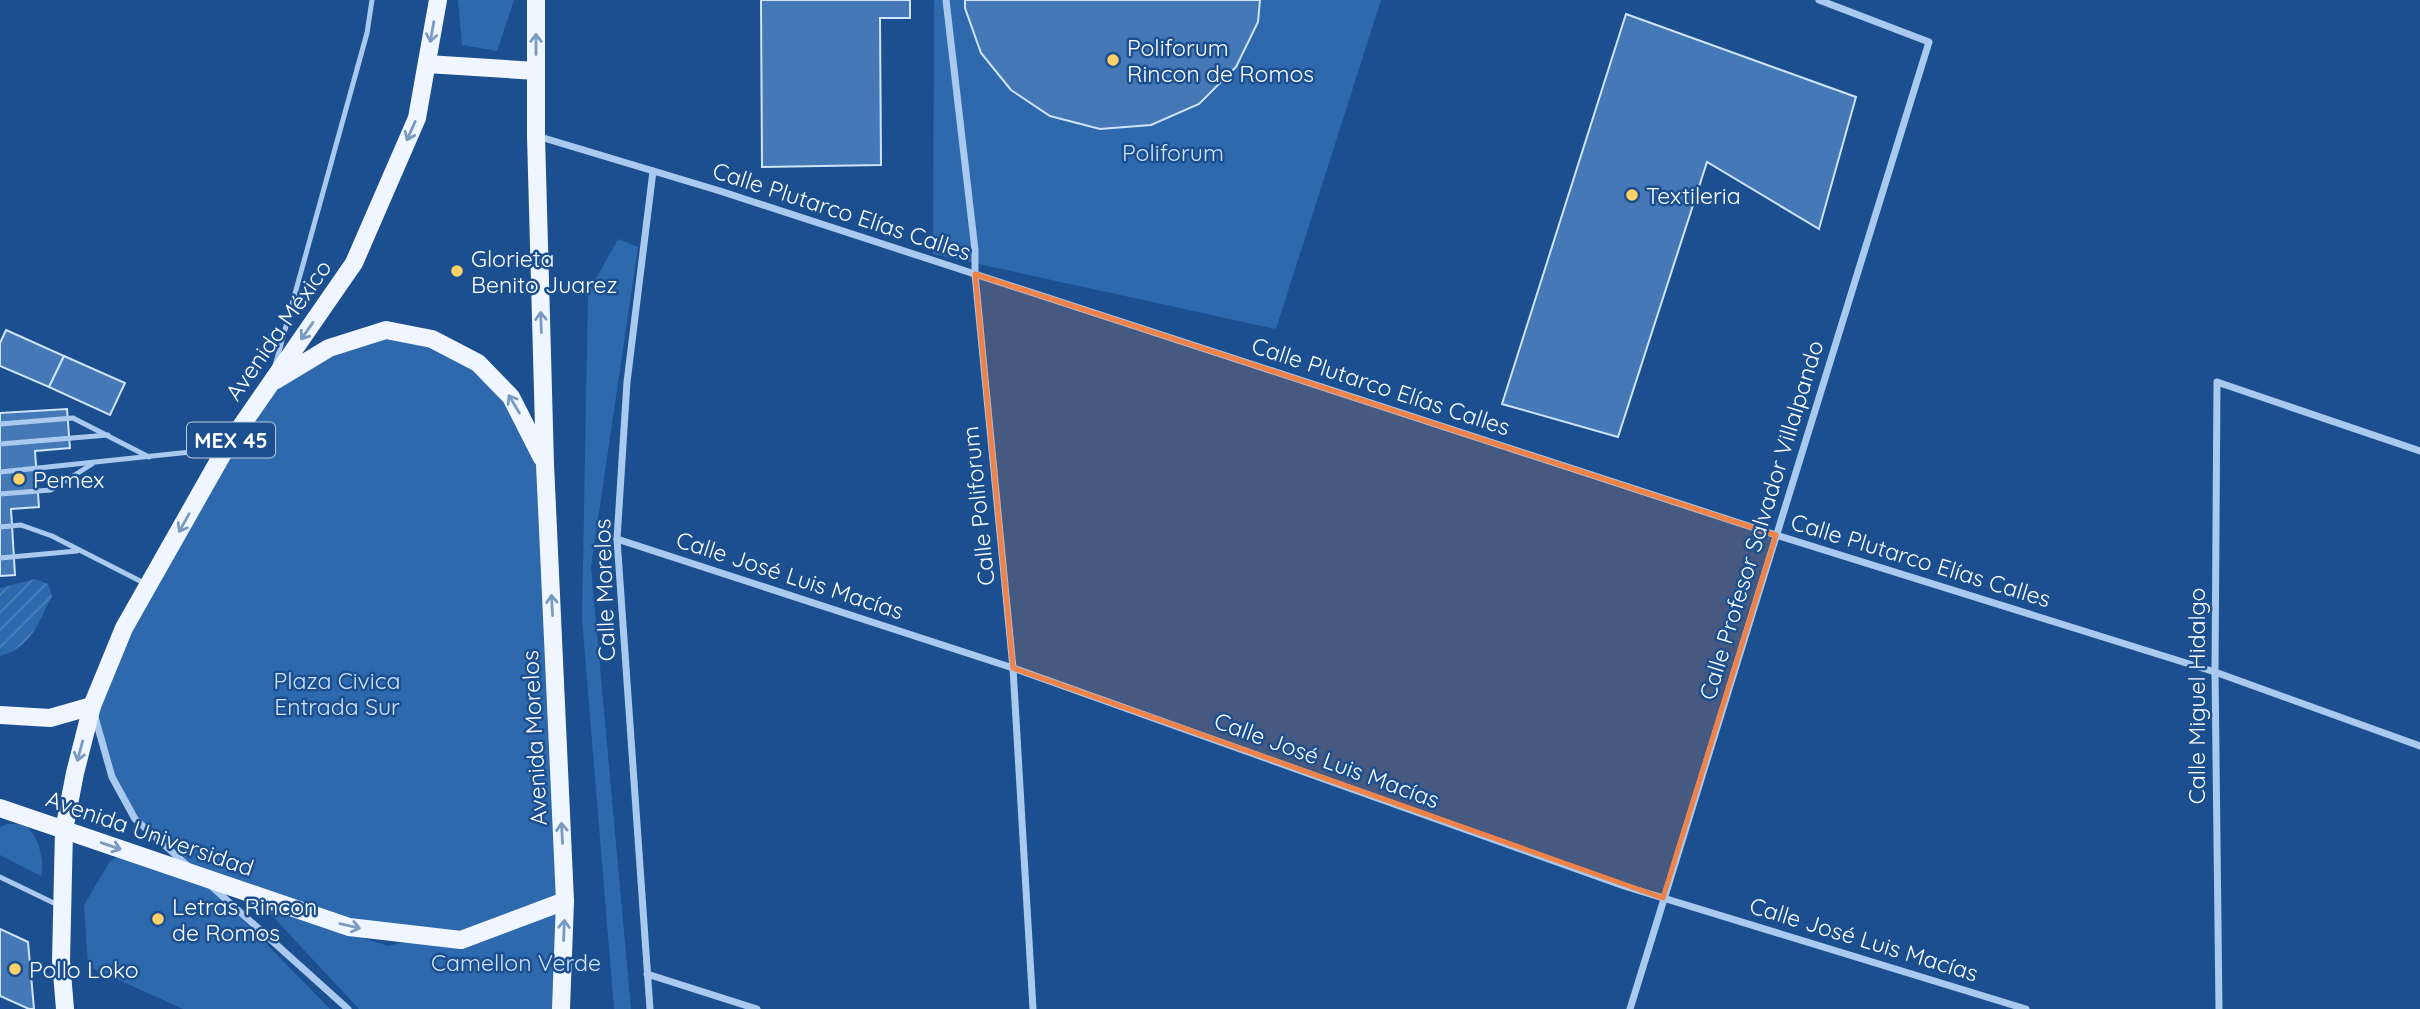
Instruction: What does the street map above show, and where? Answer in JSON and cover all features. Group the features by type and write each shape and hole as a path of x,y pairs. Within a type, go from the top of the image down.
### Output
{"main road":[{"name":"Avenida México","path":"64,830 92,706 124,628 226,448 354,263 417,118 438,0"},
{"path":"536,0 545,464"},
{"path":"426,64 536,71"},
{"path":"270,384 329,348 386,330 432,340 478,363 511,397 545,464"},
{"name":"Avenida Morelos","path":"545,464 565,901 561,1009"},
{"path":"0,715 50,718 92,706"},
{"name":"Avenida Universidad","path":"0,808 349,927 461,940 565,901"},
{"name":"MEX 45","path":"64,830 61,961 65,1009"}],"street":[{"name":"Calle Poliforum","path":"946,0 975,250 975,274 1013,668 1033,1009"},
{"name":"Calle Profesor Salvador Villalpando","path":"1630,1009 1929,42 1819,0"},
{"name":"Calle Plutarco Elías Calles","path":"537,136 653,170 1776,535 2214,672 2420,746"},
{"name":"Calle Morelos","path":"650,1009 617,539 627,382 653,170"},
{"name":"Calle Miguel Hidalgo","path":"2219,1009 2214,672 2217,382 2420,451"},
{"name":"Calle José Luis Macías","path":"617,539 1013,668 1611,882 2026,1009"},
{"path":"92,706 112,777 135,819 348,1009"},
{"path":"647,974 757,1009"}],"lane":[{"path":"270,384 367,33 372,0"},
{"path":"0,424 73,418 149,457"},
{"path":"0,444 108,435"},
{"path":"0,472 226,448"},
{"path":"0,494 51,490 94,463"},
{"path":"0,527 21,525 52,536 148,585"},
{"path":"0,558 80,551"},
{"path":"0,877 62,907"}],"highlighted area":[{"path":"975,274 1776,535 1663,898 1013,668"}],"green space":[{"path":"458,0 514,0 497,51 462,45"},
{"name":"Poliforum","path":"934,0 1381,0 1276,329 933,254"},
{"name":"Camellon Verde","path":"618,239 638,247 591,567 631,1009 614,1009 582,619 588,293"},
{"name":"Plaza Civica Entrada Sur","path":"386,330 478,363 545,464 561,1009 359,1009 262,905 388,946 423,937 349,927 202,878 330,1009 183,1009 88,966 84,905 110,861 128,852 198,875 135,819 112,777 92,706 124,628 270,384"},
{"path":"35,579 48,584 52,596 27,640 20,647 0,656 0,588"},
{"path":"7,824 24,826 33,833 42,858 41,876 0,855 0,827"}],"building":[{"path":"761,0 910,0 910,18 880,18 881,165 762,167"},
{"name":"Poliforum Rincon de Romos","path":"965,0 1260,0 1258,22 1236,67 1199,104 1151,125 1100,129 1050,116 1011,90 981,53 965,8"},
{"name":"Textileria","path":"1626,14 1856,97 1819,229 1707,162 1618,437 1502,404"},
{"path":"6,330 64,356 49,387 0,366 0,343"},
{"path":"64,356 125,383 110,415 49,387"},
{"name":"Pemex","path":"67,409 70,448 35,451 39,507 11,509 15,575 0,576 0,413"},
{"name":"Pollo Loko","path":"0,929 28,942 34,1009 0,996"}],"place":[{"name":"Poliforum Rincon de Romos","path":"1113,60"},
{"name":"Textileria","path":"1632,195"},
{"name":"Glorieta Benito Juarez","path":"457,271"},
{"name":"Pemex","path":"19,479"},
{"name":"Letras Rincon de Romos","path":"158,919"},
{"name":"Pollo Loko","path":"15,969"}]}
